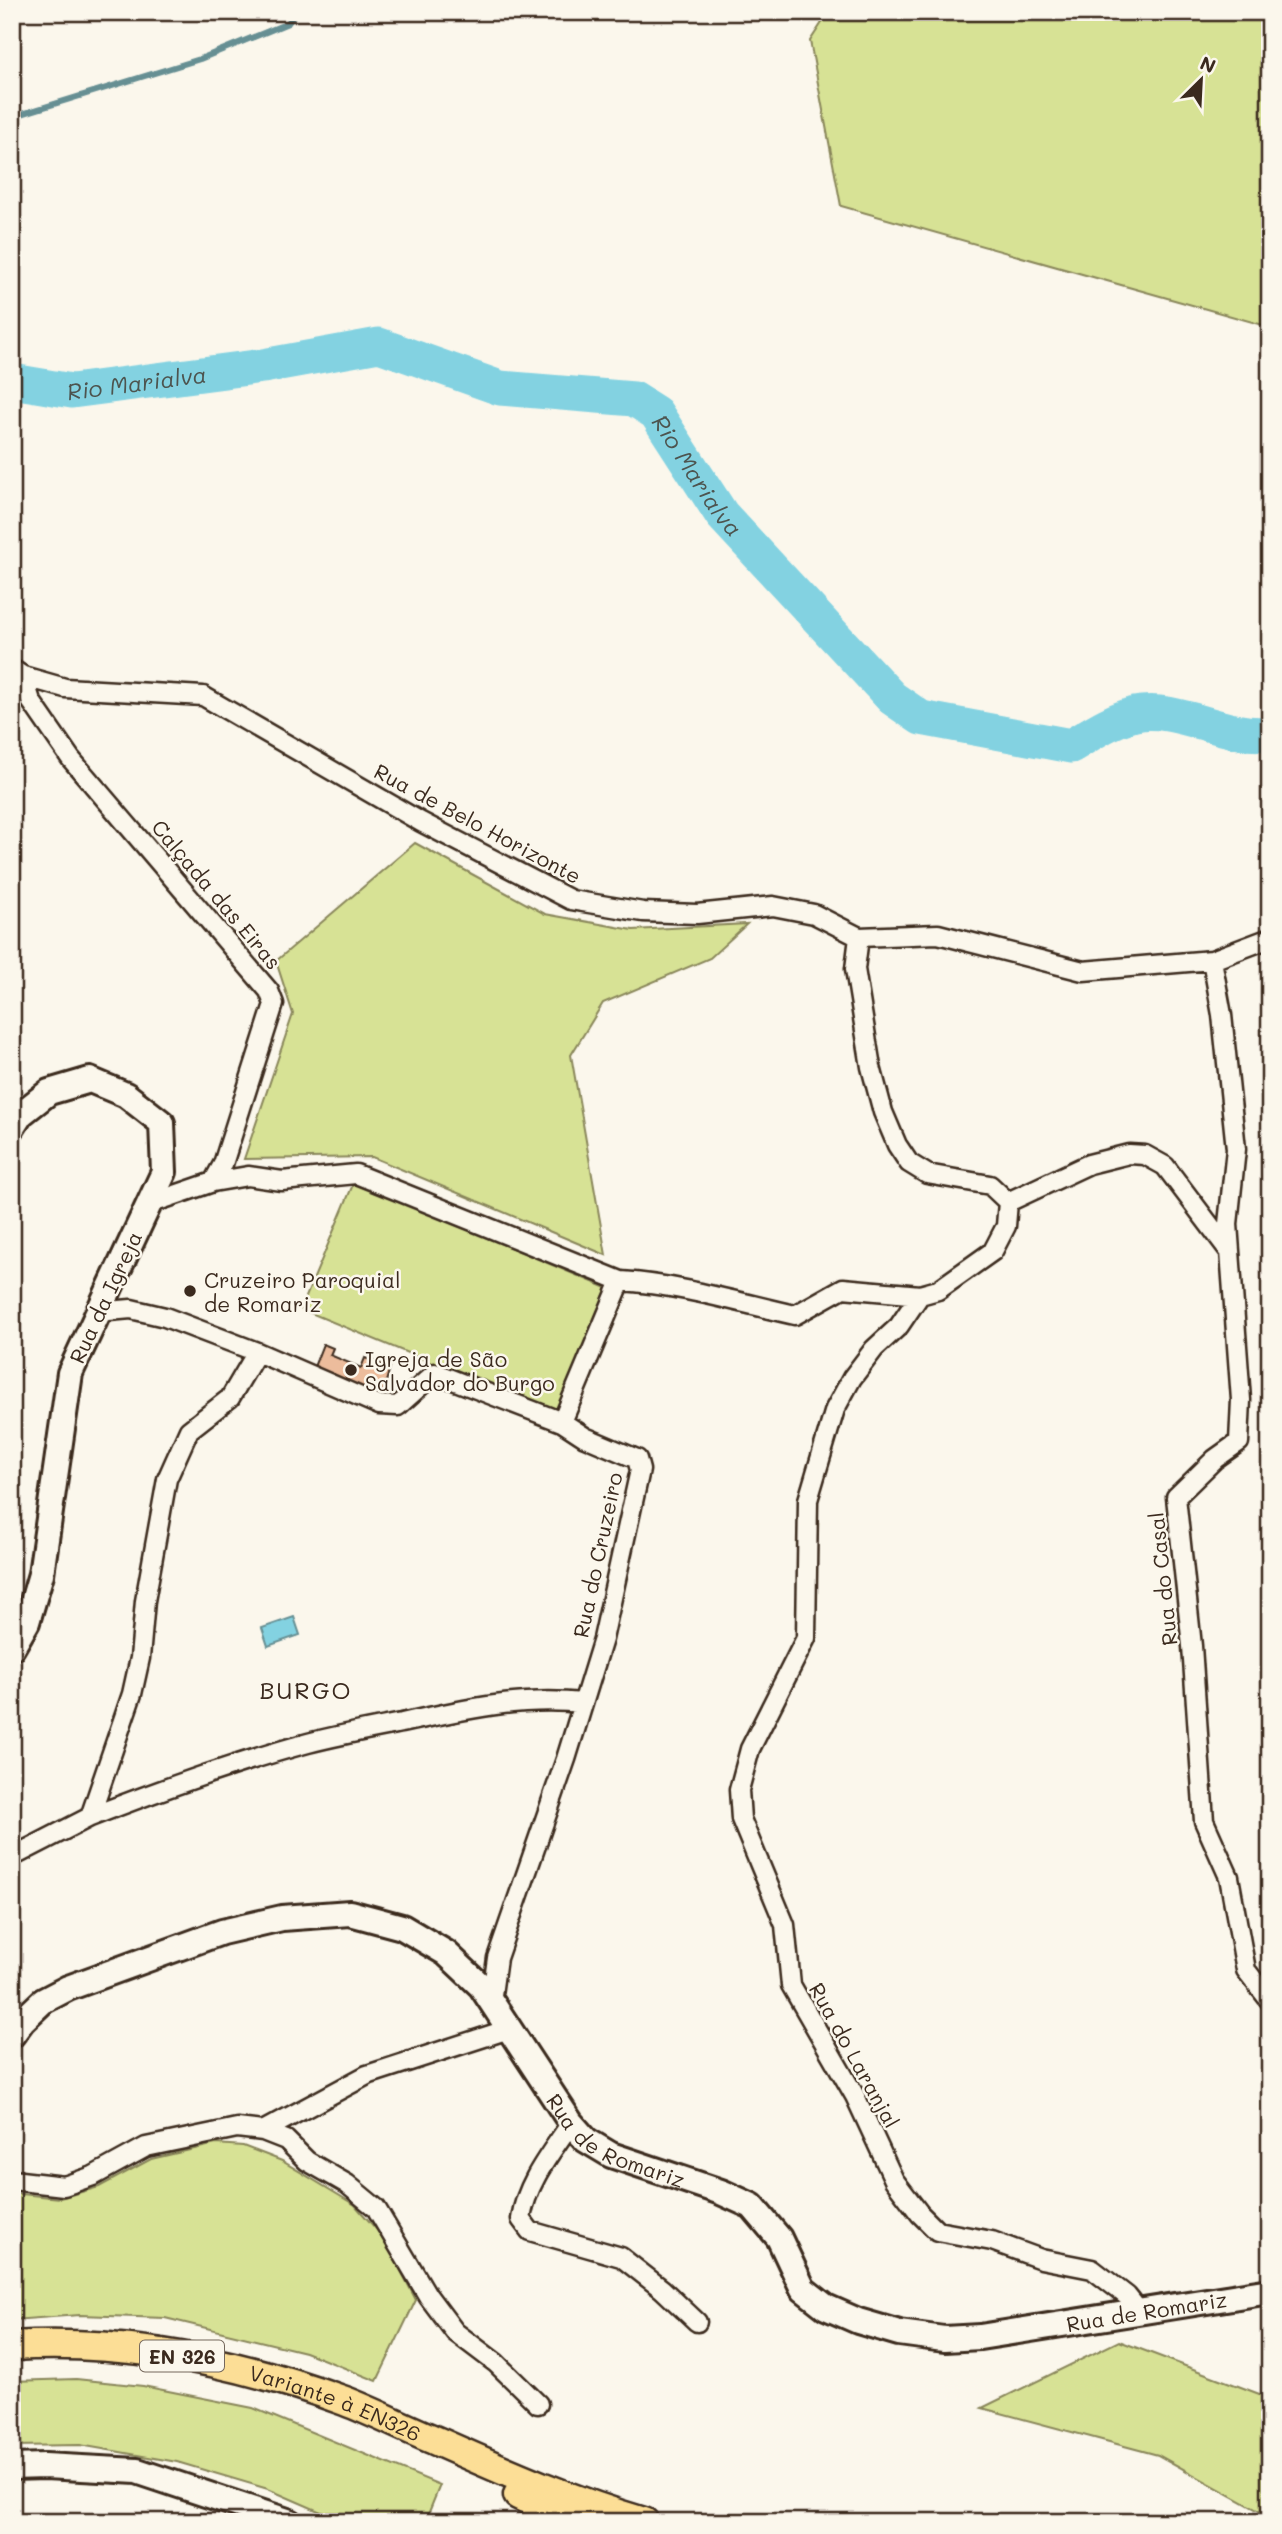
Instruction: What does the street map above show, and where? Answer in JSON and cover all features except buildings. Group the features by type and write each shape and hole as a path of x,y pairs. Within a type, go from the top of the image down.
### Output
{"main road":[{"name":"Rua da Igreja","path":"12,1128 21,1114 50,1091 90,1080 126,1095 162,1123 164,1172 70,1373 41,1574 27,1622 12,1648"},
{"name":"Rua de Romariz","path":"12,2035 43,2001 68,1988 222,1932 282,1918 350,1913 402,1927 446,1953 481,1986 570,2123 586,2140 611,2155 721,2192 752,2206 779,2238 803,2288 826,2307 858,2321 899,2333 944,2339 980,2337 1270,2291"},
{"name":"Variante à EN326","path":"12,2346 39,2344 153,2351 258,2372 346,2402 517,2477 644,2522"},
{"path":"346,2402 479,2477 574,2522"},
{"path":"12,2467 137,2471 290,2522"}],"street":[{"name":"Rua de Belo Horizonte","path":"18,672 65,688 202,696 421,822 570,900 643,912 698,914 773,906 814,914 859,937 938,934 1083,971 1212,960 1270,938"},
{"name":"Calçada das Eiras","path":"18,672 31,701 71,759 270,991 274,1004 223,1164 213,1182"},
{"path":"149,1204 213,1182 248,1176 282,1181 356,1174 621,1281 654,1283 721,1296 795,1315 843,1288 920,1295 938,1290 993,1251 1006,1226 1007,1202 990,1185 927,1174 909,1163 897,1145 883,1112 871,1067 855,969 859,937"},
{"name":"Rua do Casal","path":"1212,960 1222,1014 1236,1149 1228,1224 1241,1400 1239,1442 1215,1459 1176,1497 1192,1647 1204,1821 1229,1877 1247,1970 1270,2001"},
{"path":"1007,1202 1090,1164 1129,1154 1145,1155 1165,1166 1230,1252"},
{"path":"562,1422 621,1281"},
{"name":"Rua do Laranjal","path":"920,1295 899,1326 874,1349 852,1378 835,1409 808,1500 806,1638 750,1749 738,1790 741,1819 785,1925 791,1985 855,2096 894,2180 920,2214 937,2231 992,2241 1041,2259 1092,2269 1126,2295 1139,2311"},
{"path":"90,1817 132,1694 141,1658 145,1601 167,1479 189,1430 230,1398 257,1352 165,1317 131,1309 98,1312"},
{"name":"Rua do Cruzeiro","path":"257,1352 379,1405 398,1406 435,1373 562,1422 585,1437 637,1459 640,1470 603,1639 497,1958 491,2002"},
{"path":"12,1857 90,1817 242,1762 310,1743 438,1715 509,1704 558,1700 582,1703"},
{"path":"263,2131 367,2075 509,2029"},
{"path":"570,2123 523,2202 521,2219 530,2231 621,2257 662,2289 697,2322"},
{"path":"12,2180 64,2186 93,2176 146,2147 237,2127 263,2131 286,2140 307,2161 347,2184 376,2208 428,2296 454,2332 496,2364 538,2404"}],"green space":[{"path":"829,12 1270,12 1270,327 841,206 810,41"},
{"path":"415,843 545,914 633,930 747,924 710,958 603,1003 571,1055 606,1255 372,1157 244,1159 293,1014 276,961"},
{"path":"354,1182 607,1288 555,1414 301,1309"},
{"path":"216,2144 243,2146 282,2161 355,2205 384,2238 416,2300 377,2381 305,2352 165,2318 80,2315 12,2320 12,2193 60,2198 99,2187 151,2159"},
{"path":"1119,2341 1270,2398 1270,2517 1158,2455 982,2408"},
{"path":"76,2379 143,2386 253,2408 440,2485 425,2522 344,2522 268,2489 177,2462 80,2445 12,2446 12,2381"}],"water":[{"path":"294,1617 300,1635 268,1646 262,1628"}],"waterway":[{"path":"12,117 200,59 288,23 296,12"},
{"name":"Rio Marialva","path":"12,381 72,391 263,366 379,345 500,388 634,399 656,413 722,515 892,698 921,718 1071,746 1118,720 1151,712 1236,731 1270,733"},
{"path":"1270,1727 1267,1756 1270,1769"}],"place":[{"name":"Cruzeiro Paroquial de Romariz","path":"190,1291"},
{"name":"Igreja de São Salvador do Burgo","path":"351,1370"}],"district":[{"name":"BURGO","path":"306,1689"}]}
